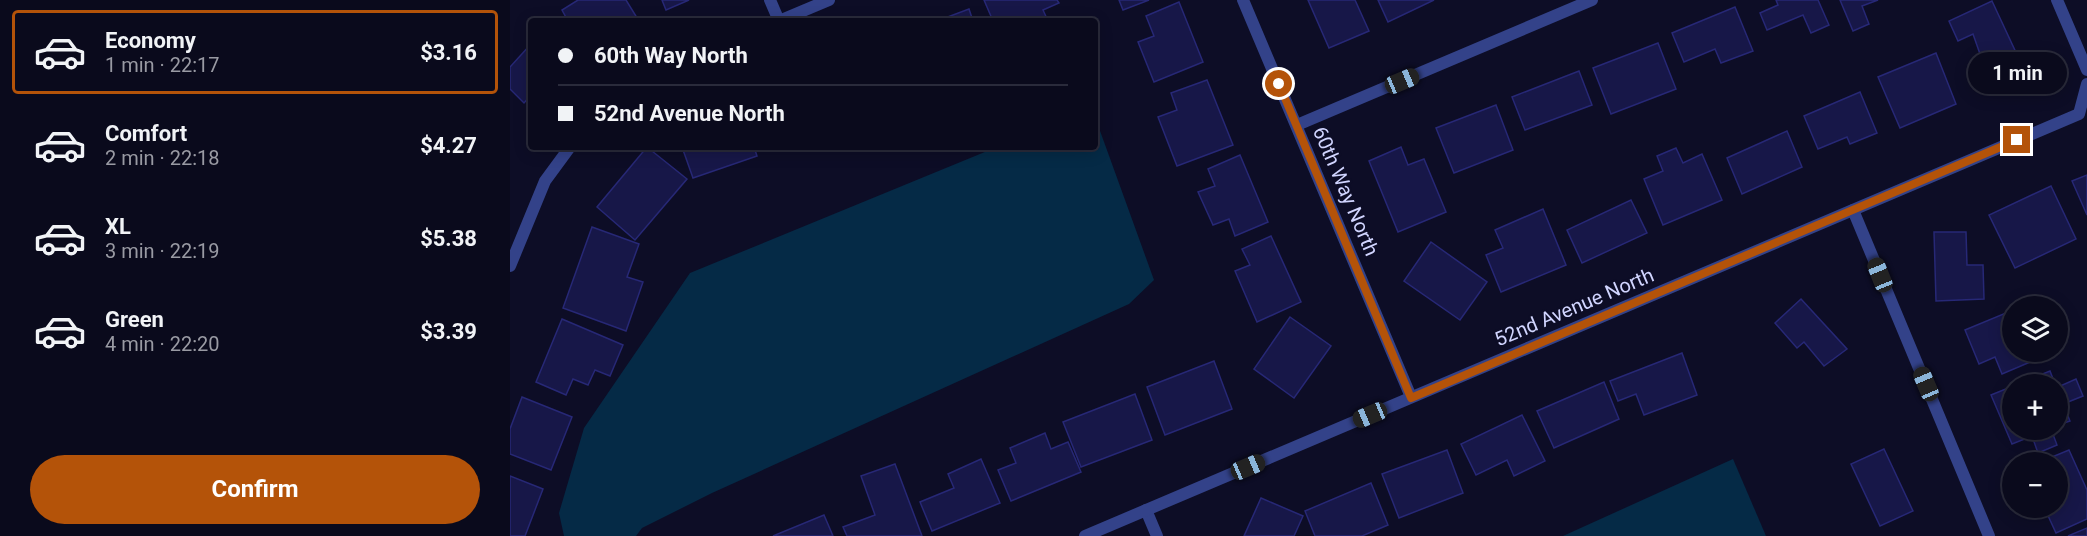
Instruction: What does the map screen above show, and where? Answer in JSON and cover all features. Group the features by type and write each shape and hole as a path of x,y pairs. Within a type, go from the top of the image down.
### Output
{"street":[{"path":"770,0 778,18"},
{"path":"786,18 829,0"},
{"name":"60th Way North","path":"1243,0 1411,398"},
{"path":"1297,125 1592,0"},
{"path":"2057,0 2087,70"},
{"name":"52nd Avenue North","path":"1085,536 2079,114 2087,84"},
{"path":"510,266 545,181 568,150"},
{"path":"1853,210 1989,536"},
{"path":"1146,510 1156,536"}],"water":[{"path":"1098,125 1154,280 1129,304 712,493 642,528 636,536 564,536 559,513 584,428 690,273 990,150 1098,150"},
{"path":"1733,459 1766,536 1563,536"}],"building":[{"path":"578,0 626,0 637,18 566,18 562,10"},
{"path":"662,0 689,0 666,10"},
{"path":"984,0 1057,0 1059,3 1043,10 1047,18 992,18"},
{"path":"1119,0 1149,0 1123,10"},
{"path":"1308,0 1355,0 1369,31 1329,48"},
{"path":"1378,0 1434,0 1388,22"},
{"path":"1776,0 1818,0 1829,25 1811,33 1803,15 1767,30 1760,13 1778,5"},
{"path":"1840,0 1878,0 1862,6 1869,24 1853,31"},
{"path":"1992,1 2019,59 1987,74 1973,34 1958,41 1949,21"},
{"path":"1179,2 1203,62 1154,82 1138,42 1154,36 1146,16"},
{"path":"1735,7 1753,51 1721,63 1715,49 1684,62 1672,33"},
{"path":"969,9 972,18 945,18"},
{"path":"1658,43 1676,89 1611,114 1593,68"},
{"path":"528,47 528,98 524,103 510,89 510,67"},
{"path":"1936,53 1956,104 1900,128 1878,77"},
{"path":"1579,71 1592,105 1525,130 1512,97"},
{"path":"1207,80 1233,145 1177,166 1158,117 1177,110 1171,93"},
{"path":"1860,92 1877,133 1850,144 1847,137 1818,149 1804,116"},
{"path":"1496,105 1513,150 1454,173 1436,128"},
{"path":"1787,131 1802,167 1742,194 1727,158"},
{"path":"1401,147 1408,165 1424,159 1446,212 1398,232 1369,161"},
{"path":"1676,148 1683,163 1702,154 1722,200 1663,225 1644,179 1663,171 1657,156"},
{"path":"644,150 651,150 687,179 635,240 597,207"},
{"path":"683,150 755,150 757,156 693,178"},
{"path":"1240,155 1268,222 1235,236 1229,219 1213,225 1198,192 1215,186 1208,169"},
{"path":"2087,175 2087,215 2072,181"},
{"path":"2051,186 2076,239 2015,268 1989,215"},
{"path":"1631,200 1647,233 1582,263 1567,230"},
{"path":"1543,209 1566,265 1501,292 1486,255 1503,248 1495,230"},
{"path":"592,227 639,244 627,277 643,282 626,331 563,308"},
{"path":"1934,232 1966,232 1967,265 1983,265 1984,299 1936,301"},
{"path":"1271,236 1301,302 1257,322 1235,271 1250,265 1242,249"},
{"path":"1431,242 1487,282 1460,320 1404,281"},
{"path":"1801,299 1847,349 1824,366 1804,342 1797,348 1775,323"},
{"path":"2002,315 2002,362 2030,362 2002,374 1995,357 1979,364 1965,330"},
{"path":"1290,317 1331,346 1294,398 1254,369"},
{"path":"562,319 623,345 610,376 595,370 588,385 573,379 566,395 536,382"},
{"path":"1682,353 1697,395 1644,415 1636,394 1618,401 1610,381"},
{"path":"1214,361 1232,409 1165,435 1147,387"},
{"path":"2076,379 2083,396 2068,402 2068,383"},
{"path":"1604,382 1619,419 1554,448 1537,411"},
{"path":"2002,390 2002,421 1991,395"},
{"path":"1135,394 1152,440 1081,467 1063,422"},
{"path":"522,397 572,417 551,470 510,454 510,429"},
{"path":"1522,415 1545,461 1514,476 1507,460 1476,475 1461,444"},
{"path":"1045,433 1051,449 1068,442 1081,472 1011,501 998,470 1016,463 1010,448"},
{"path":"2010,440 2022,440 2012,444"},
{"path":"2033,440 2055,440 2057,445 2038,452"},
{"path":"1884,449 1913,511 1880,526 1851,464"},
{"path":"1447,450 1463,493 1399,518 1382,474"},
{"path":"2069,450 2087,490 2087,519 2056,533 2049,518 2068,518 2068,452 2064,452"},
{"path":"981,459 1000,503 932,531 920,502 954,488 948,474"},
{"path":"895,464 922,536 847,536 843,527 875,515 861,476"},
{"path":"510,476 543,489 525,536 510,536"},
{"path":"1371,483 1388,525 1362,536 1315,536 1305,511"},
{"path":"1261,498 1303,516 1294,536 1244,536"},
{"path":"824,515 833,536 773,536"},
{"path":"2087,528 2087,536 2068,536"}],"route":[{"path":"1279,84 1411,398 2017,140"}]}
